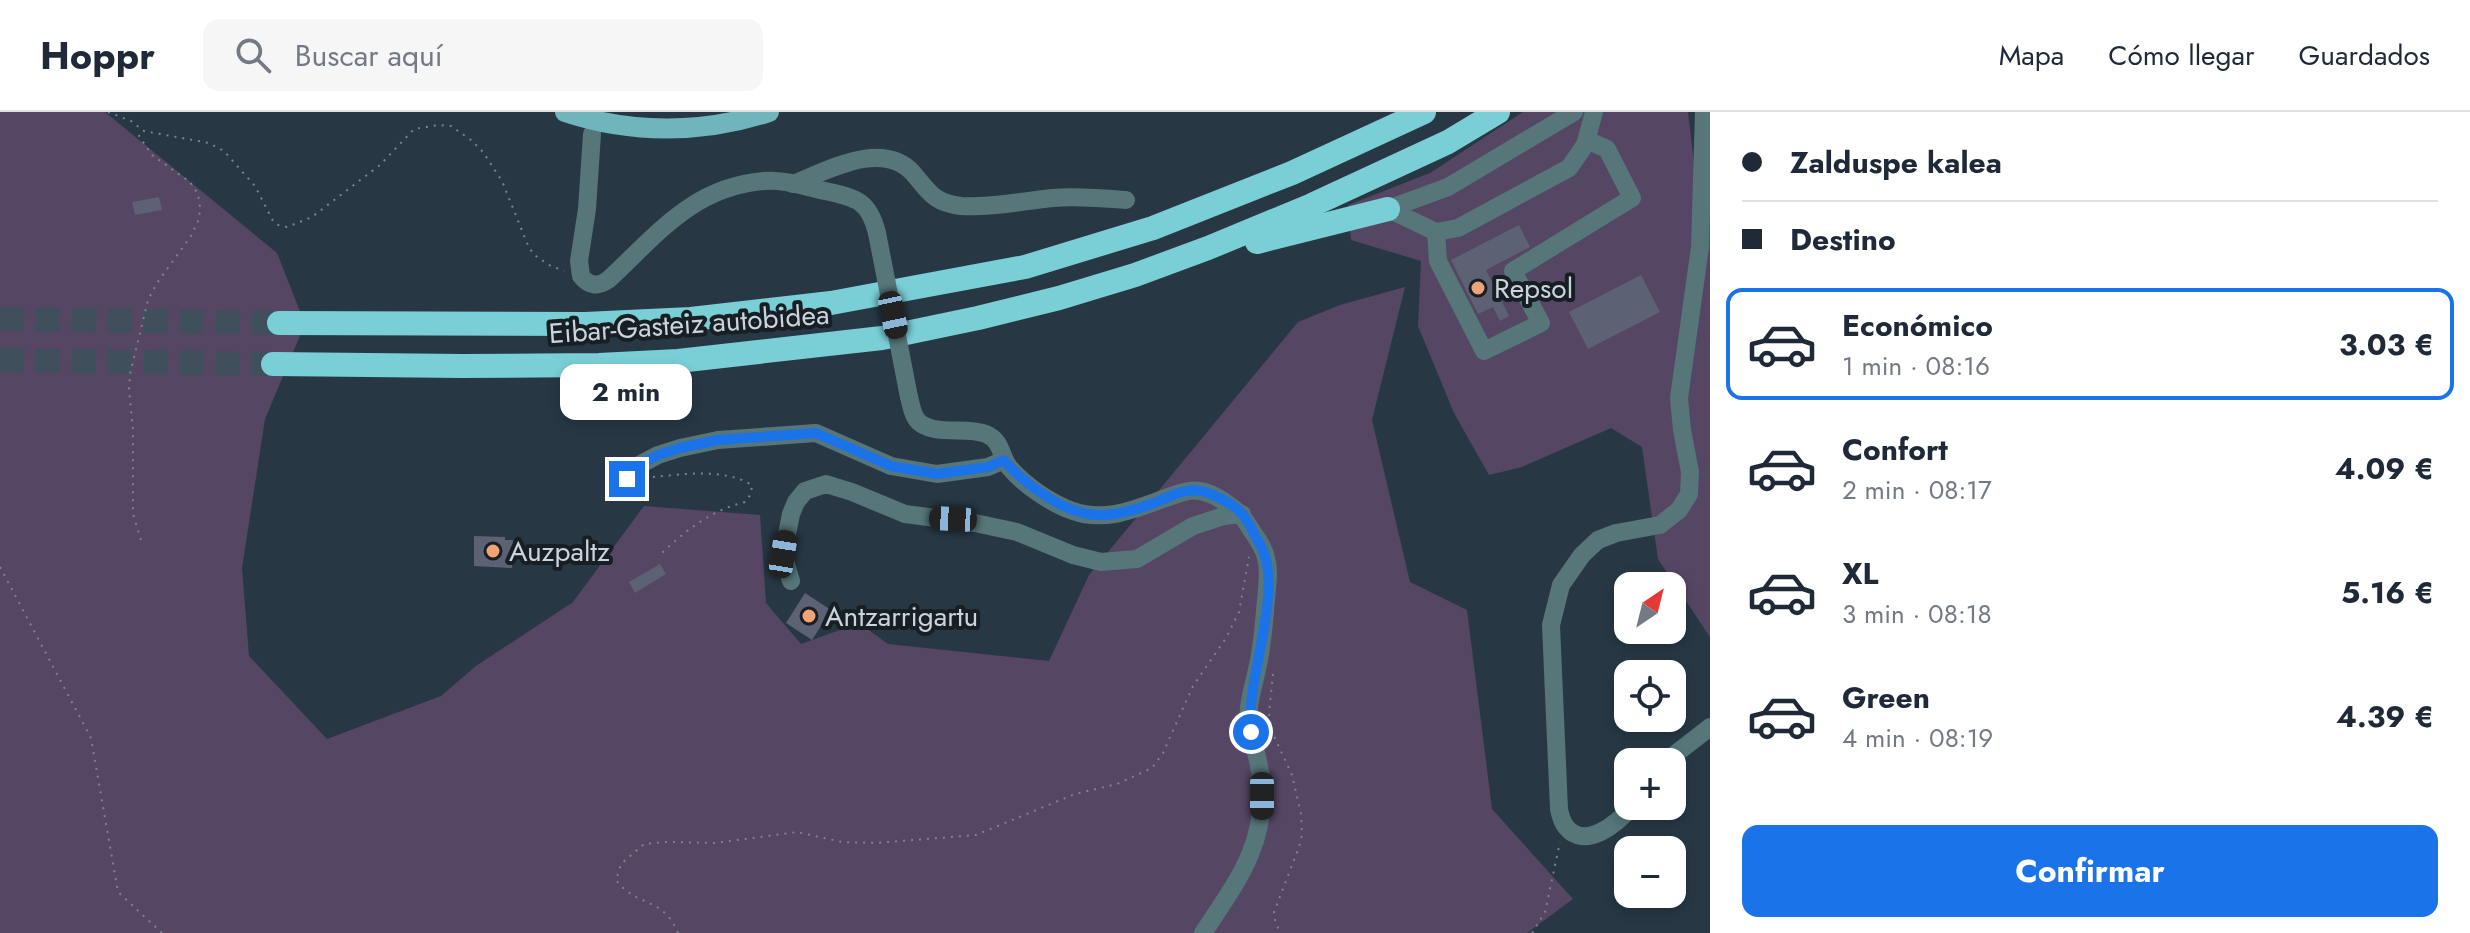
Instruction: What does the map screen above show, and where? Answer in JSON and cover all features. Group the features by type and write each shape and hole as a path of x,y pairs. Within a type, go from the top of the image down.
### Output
{"highway":[{"name":"Eibar-Gasteiz autobidea","path":"279,323 585,324 691,319 831,303 1025,267 1153,228 1292,173 1424,112"},
{"name":"Eibar-Gasteiz autobidea","path":"273,364 599,365 678,361 868,339 978,318 1135,275 1208,248 1312,205 1448,142 1498,112"},
{"path":"1208,248 1231,250 1300,229 1388,209"}],"main road":[{"path":"565,112 632,128 690,129 720,125 769,112"}],"street":[{"path":"1388,209 1448,187 1574,112"},
{"path":"1388,209 1436,232 1458,228 1569,168 1587,140 1594,112"},
{"path":"1618,820 1608,830 1590,836 1575,835 1564,825 1559,809 1551,625 1561,585 1582,555 1598,540 1616,533 1660,525 1679,510 1689,494 1690,472 1679,398 1680,372 1700,247 1704,112"},
{"path":"592,134 586,219 579,261 585,281 591,284 605,282 660,228 711,194 764,181 793,184 859,201 872,214 914,418 925,427 987,434 1000,443 1004,460 1011,469 1059,506 1075,512 1111,515 1194,490 1216,497 1242,514 1263,548 1269,572 1260,658 1249,707 1260,771 1262,813 1246,867 1203,933"},
{"path":"1436,232 1438,261 1484,351 1541,323 1513,271 1632,198 1607,149 1587,140"},
{"path":"793,184 856,161 882,158 900,162 927,192 943,203 965,206 1088,196 1126,200"},
{"path":"627,479 639,465 680,448 718,440 816,433 891,466 937,474 988,467 1004,460"},
{"path":"791,581 783,554 791,514 805,491 826,484 905,514 1017,532 1073,555 1101,562 1137,559 1193,526 1242,514"},
{"path":"1683,748 1710,727"}],"path":[{"path":"108,112 131,121 144,131 209,143 224,151 255,186 273,221 287,227 312,217 380,165 414,129 451,126 471,140 496,171 533,254 571,275 581,275"},
{"path":"141,540 133,514 130,374 148,300 191,236 199,219 200,208 198,194 190,182 152,155 144,145 139,136 144,131"},
{"path":"627,479 726,475 752,485 751,494 745,502 730,505 688,528 662,553"},
{"path":"678,933 672,918 665,911 625,892 616,880 621,864 644,844 715,843 797,832 842,842 876,843 976,835 1075,794 1117,784 1152,768 1163,753 1193,686 1226,638 1239,612 1255,536"},
{"path":"0,567 91,738 118,892 162,933"},
{"path":"1273,671 1269,713 1272,732 1292,775 1301,814 1302,835 1274,912 1280,933"},
{"path":"1532,933 1545,912 1564,825"}],"shaded area":[{"path":"0,112 105,112 277,253 305,324 265,419 242,568 249,656 327,739 441,696 476,666 573,602 644,506 760,515 766,603 801,644 859,623 888,644 1049,661 1089,575 1298,322 1340,305 1405,287 1372,420 1410,582 1467,610 1492,809 1573,899 1527,933 0,933"},
{"path":"1523,112 1688,112 1695,171 1710,141 1710,637 1686,601 1686,572 1667,572 1658,559 1642,447 1611,428 1522,467 1489,475 1454,413 1418,326 1421,261 1351,240 1348,205 1430,173"}],"building":[{"path":"159,197 162,210 135,215 132,202"},
{"name":"Repsol","path":"1519,225 1530,247 1486,270 1509,316 1500,321 1493,307 1478,314 1451,260"},
{"path":"1641,275 1660,312 1588,349 1569,312"},
{"name":"Auzpaltz","path":"474,536 513,540 512,568 474,566"},
{"path":"660,564 666,574 635,593 629,582"},
{"name":"Antzarrigartu","path":"805,593 831,610 812,640 786,623"}],"tunnel":[{"path":"0,319 279,323"},
{"path":"0,360 273,364"}],"place":[{"name":"Repsol","path":"1478,288"},
{"name":"Auzpaltz","path":"493,551"},
{"name":"Antzarrigartu","path":"809,616"}],"route":[{"path":"627,479 639,465 680,448 718,440 816,433 891,466 937,474 988,467 1004,460 1030,485 1059,506 1090,515 1111,515 1183,492 1201,491 1226,502 1242,514 1267,560 1269,572 1262,642 1249,707 1251,732"}]}
